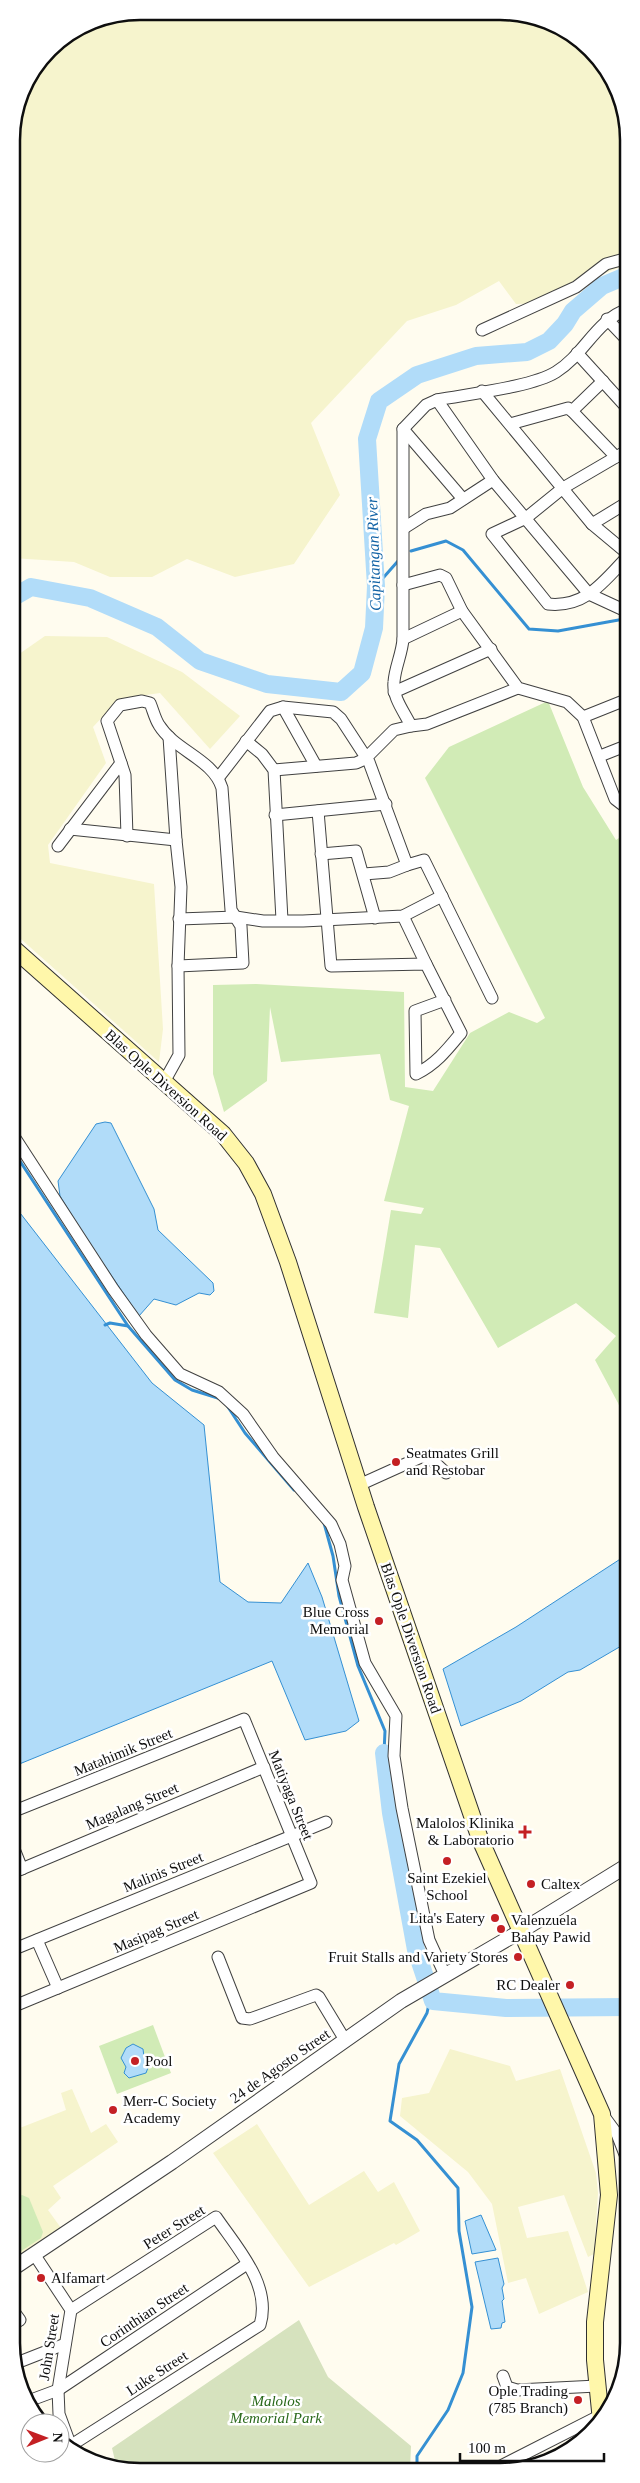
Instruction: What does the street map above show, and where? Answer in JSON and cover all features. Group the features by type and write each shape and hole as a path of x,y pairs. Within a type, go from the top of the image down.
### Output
{"main road":[{"name":"Blas Ople Diversion Road","path":"20,954 222,1134 246,1163 263,1194 288,1262 359,1485 480,1839 602,2114 610,2195 595,2322 597,2386 601,2408"}],"street":[{"path":"482,330 576,287 606,264 620,260"},
{"path":"411,726 394,692 394,681 402,654 403,639 403,429 426,405 437,400 536,381 557,372 577,353 607,319 620,313"},
{"path":"607,319 620,333"},
{"path":"577,353 620,400"},
{"path":"572,411 603,381"},
{"path":"482,391 592,524 620,548"},
{"path":"437,400 492,480 589,594 620,608"},
{"path":"510,424 568,408 616,457"},
{"path":"403,429 463,499"},
{"path":"620,455 563,488 526,518 492,534 548,604 562,605 580,600 589,594 620,563"},
{"path":"404,528 426,514 450,508 492,480"},
{"path":"592,524 620,507"},
{"path":"403,584 440,575 446,578 462,611 518,688"},
{"path":"403,639 462,611"},
{"path":"394,692 491,649"},
{"path":"274,770 356,762 364,759 394,730 427,724 518,688 567,702 584,717 615,799 620,803"},
{"path":"127,836 125,775 107,721 120,705 142,701 150,703 159,725 169,736 219,776 222,788 232,910 241,926 243,962 178,966"},
{"path":"584,717 620,702"},
{"path":"283,707 316,766"},
{"path":"219,776 270,711 283,707 333,712 341,719 364,759 369,762 407,864"},
{"path":"164,1082 179,1055 178,966 181,887 169,736"},
{"path":"246,741 262,754 274,770 282,920"},
{"path":"600,756 620,748"},
{"path":"58,846 121,763"},
{"path":"275,815 386,804"},
{"path":"318,812 331,966 426,964"},
{"path":"70,829 176,840"},
{"path":"321,854 356,851 375,918"},
{"path":"364,874 389,872 407,864 424,860 492,998"},
{"path":"179,919 236,917 263,921 403,916 442,896"},
{"path":"403,916 445,1000 461,1034 443,1056 429,1068 416,1074 415,1011 445,1000"},
{"path":"20,1146 113,1289 146,1335 180,1374 219,1392 244,1414 273,1456 332,1524 340,1544 345,1566 342,1580 365,1663 396,1716 394,1756 405,1826 429,1940 441,1977"},
{"path":"359,1485 421,1457 430,1458 446,1473"},
{"name":"Matiyaga Street","path":"244,1719 310,1883"},
{"name":"Matahimik Street","path":"20,1809 244,1719"},
{"name":"Magalang Street","path":"20,1870 264,1767"},
{"name":"Malinis Street","path":"20,1947 326,1822"},
{"name":"24 de Agosto Street","path":"20,2264 172,2162 410,1996 521,1932 620,1870"},
{"name":"Masipag Street","path":"20,2004 310,1883"},
{"path":"37,1940 58,1988"},
{"path":"218,1957 242,2018 250,2019 316,1995 320,1997 345,2040"},
{"path":"602,2114 620,2143"},
{"name":"Peter Street","path":"71,2310 216,2217 260,2287 264,2305 260,2325"},
{"name":"John Street","path":"34,2254 71,2310 58,2390 59,2414 67,2438"},
{"name":"Corinthian Street","path":"34,2399 58,2390 246,2264"},
{"name":"Luke Street","path":"77,2445 260,2325"},
{"path":"21,2361 65,2344"},
{"path":"504,2376 507,2387 517,2390 597,2386"},
{"path":"506,2463 590,2422"}],"shaded area":[{"path":"500,20 523,22 539,26 560,36 585,55 600,73 608,87 614,101 619,124 620,267 572,286 549,303 516,304 499,281 456,305 407,321 311,423 340,495 294,564 235,577 187,559 152,577 110,577 74,562 20,559 20,132 24,109 32,87 45,67 61,50 87,32 101,26 124,21"},
{"path":"45,636 107,637 182,672 240,716 210,749 160,693 119,699 93,727 106,763 48,845 50,863 154,884 163,1029 159,1062 20,938 20,653"},
{"path":"450,2049 510,2066 516,2081 560,2069 596,2173 598,2193 594,2254 588,2257 564,2195 518,2207 527,2238 568,2231 588,2292 539,2314 526,2278 508,2283 492,2204 468,2172 400,2116 402,2098 429,2093"},
{"path":"72,2089 91,2133 106,2124 118,2142 53,2186 61,2198 48,2210 61,2228 20,2256 20,2128 66,2110 61,2093"},
{"path":"257,2124 309,2205 364,2171 378,2192 394,2182 420,2231 396,2245 394,2243 309,2287 213,2153"}],"green space":[{"path":"548,701 583,787 616,840 620,837 620,1408 595,1360 616,1336 576,1303 498,1348 440,1248 415,1245 408,1318 374,1313 391,1210 421,1214 424,1208 384,1201 409,1106 390,1100 380,1054 281,1062 270,1007 267,1081 224,1112 213,1074 213,985 256,984 404,992 405,1087 433,1091 470,1033 509,1012 537,1023 545,1018 425,778 449,747"},
{"path":"153,2025 171,2073 117,2094 99,2046"},
{"path":"20,2196 29,2198 43,2232 41,2238 20,2252"},
{"name":"Malolos Memorial Park","path":"299,2320 328,2377 411,2446 410,2463 140,2463 115,2460 112,2448"}],"water":[{"path":"111,1123 154,1209 158,1230 213,1283 214,1291 210,1295 199,1293 176,1305 154,1299 139,1316 85,1237 60,1196 58,1181 96,1124"},
{"path":"20,1213 152,1383 204,1425 220,1582 248,1602 281,1603 308,1563 322,1597 359,1721 346,1731 305,1740 272,1661 20,1764"},
{"path":"620,1559 620,1647 580,1670 568,1672 521,1701 461,1726 443,1669 516,1627"},
{"name":"Pool","path":"133,2044 143,2049 144,2057 149,2065 146,2073 129,2078 124,2073 126,2067 121,2058 126,2048"},
{"path":"481,2215 496,2250 472,2254 465,2221"},
{"path":"498,2258 504,2284 502,2288 504,2299 502,2301 505,2322 502,2323 501,2328 491,2329 475,2262"}],"waterway":[{"name":"Capitangan River","path":"20,593 31,587 90,598 157,627 200,661 267,684 341,692 362,673 374,628 376,586 367,439 379,401 417,375 476,356 527,352 549,341 565,324 573,311 602,286 620,278"},
{"path":"411,551 446,541 463,550 529,629 558,631 620,620"},
{"path":"376,586 398,561"},
{"path":"20,1161 128,1326 175,1380 192,1390 221,1399"},
{"path":"105,1325 110,1323 128,1326"},
{"path":"228,1407 245,1433 294,1490"},
{"path":"324,1523 333,1556 339,1596 358,1666 385,1731 384,1753"},
{"path":"384,1753 391,1813 416,1950 433,2001 506,2008 620,2007"},
{"path":"417,2463 417,2456 448,2410 463,2373 472,2307 459,2231 458,2188 417,2140 390,2121 399,2064 427,2013 431,1995"}],"place":[{"name":"Seatmates Grill and Restobar","path":"396,1462"},
{"name":"Blue Cross Memorial","path":"379,1621"},
{"name":"Malolos Klinika & Laboratorio","path":"525,1832"},
{"name":"Saint Ezekiel School","path":"447,1861"},
{"name":"Caltex","path":"531,1884"},
{"name":"Lita's Eatery","path":"495,1918"},
{"name":"Valenzuela Bahay Pawid","path":"501,1929"},
{"name":"Fruit Stalls and Variety Stores","path":"518,1957"},
{"name":"RC Dealer","path":"570,1985"},
{"name":"Pool","path":"135,2061"},
{"name":"Merr-C Society Academy","path":"113,2110"},
{"name":"Alfamart","path":"41,2278"},
{"name":"Ople Trading (785 Branch)","path":"578,2400"}]}
